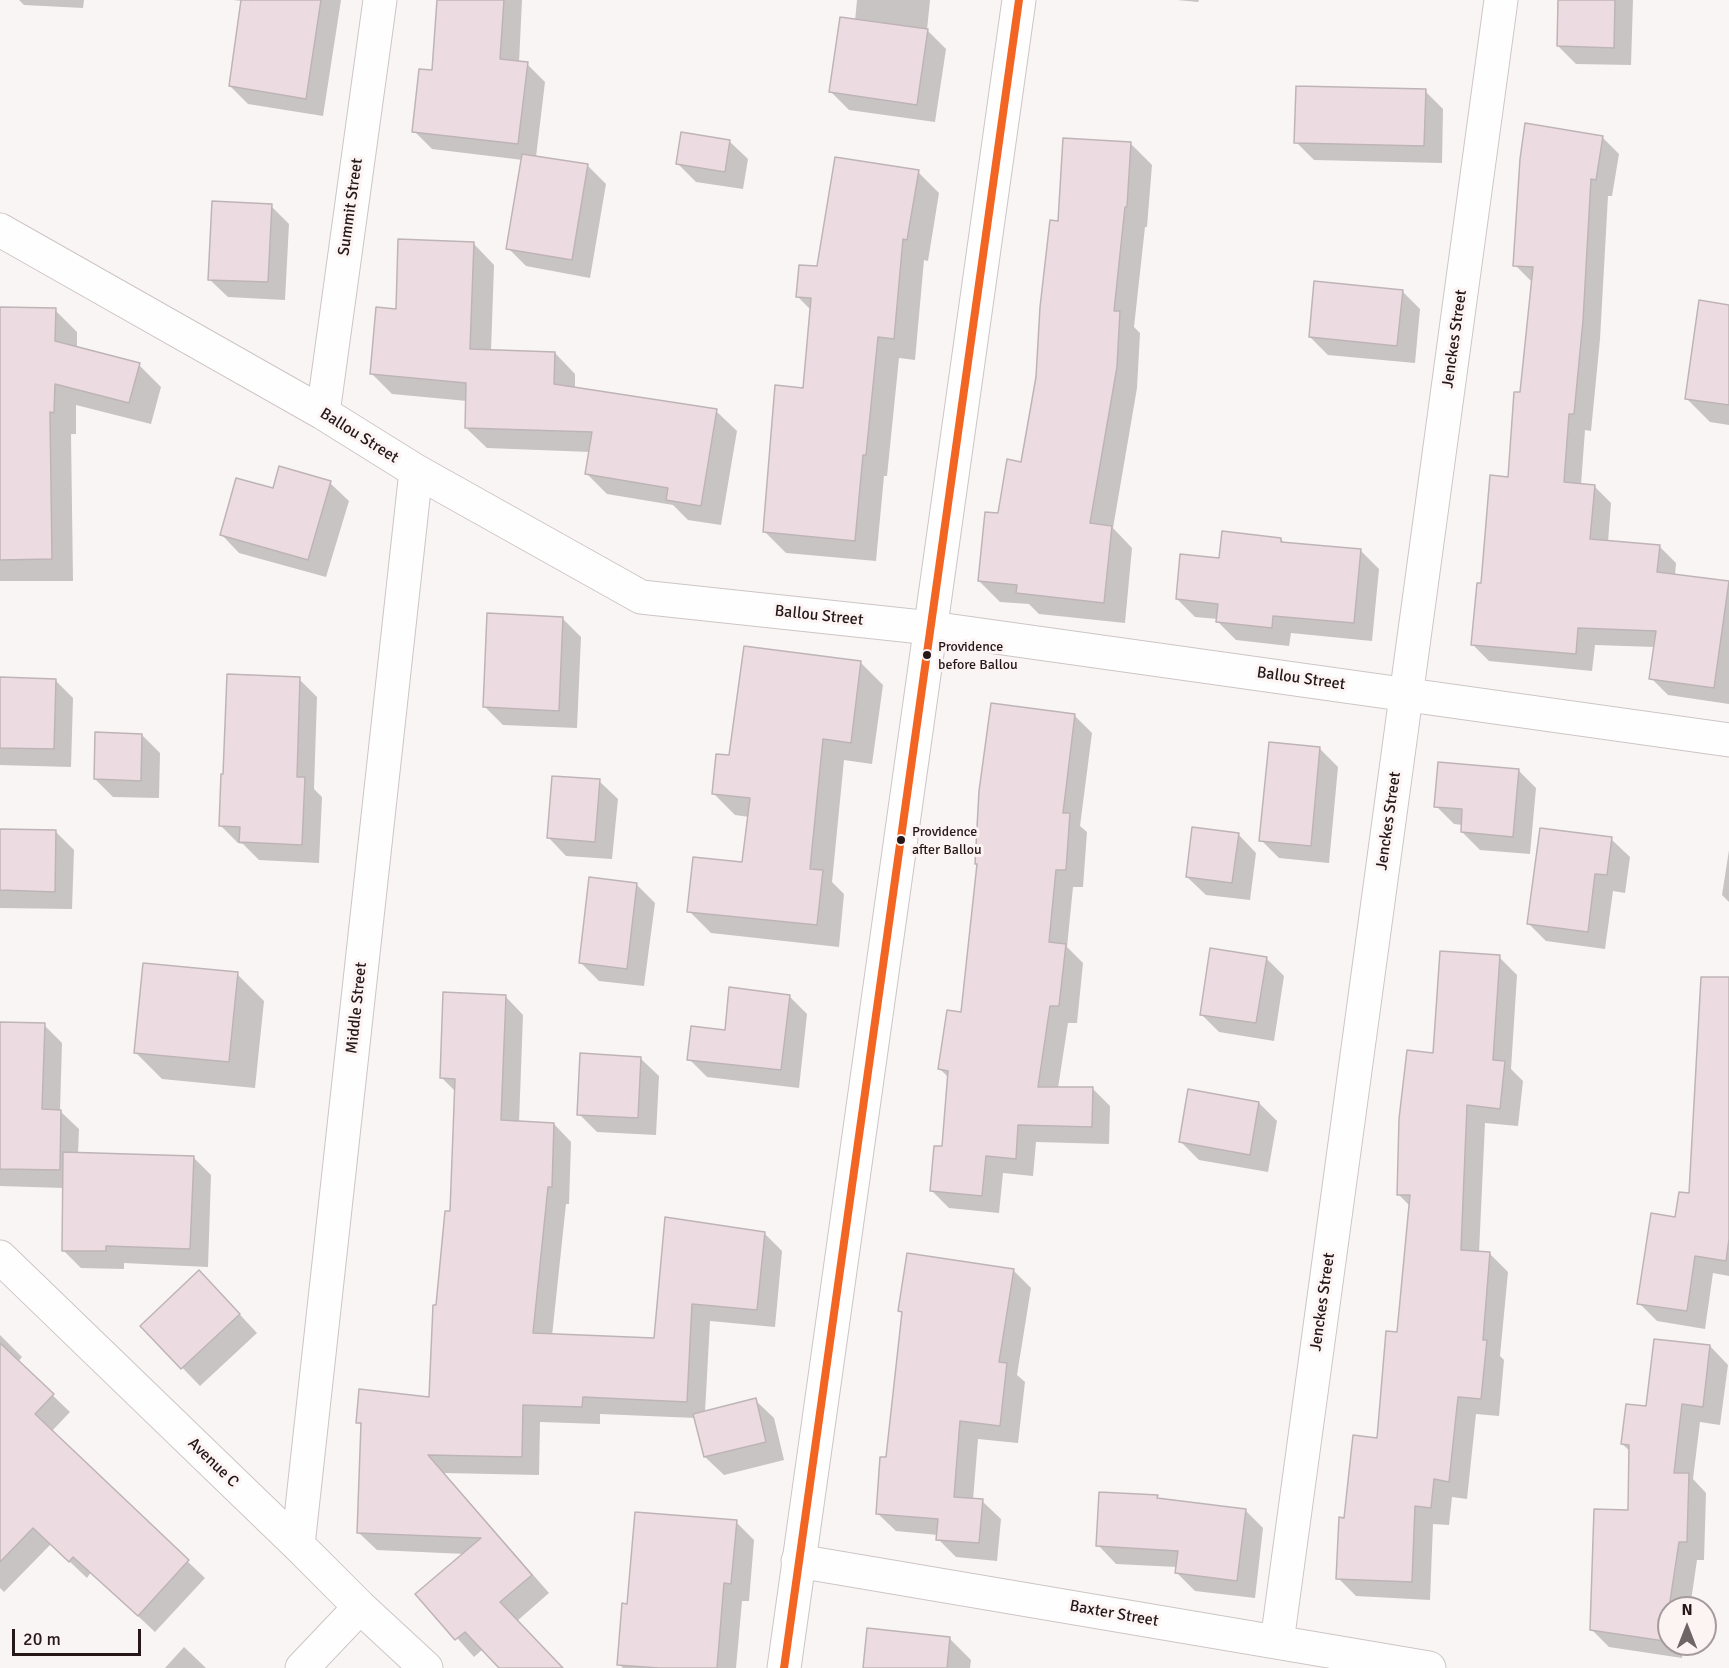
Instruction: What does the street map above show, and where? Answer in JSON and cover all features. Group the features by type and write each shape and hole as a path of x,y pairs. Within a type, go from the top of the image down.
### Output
{"street":[{"name":"Summit Street","path":"323,413 380,0"},
{"path":"784,1668 1018,0"},
{"name":"Jenckes Street","path":"1276,1642 1501,0"},
{"name":"Ballou Street","path":"0,230 323,413 416,471 641,597 931,628 1729,740"},
{"name":"Middle Street","path":"298,1545 416,471"},
{"name":"Avenue C","path":"0,1257 360,1607 426,1668"},
{"name":"Baxter Street","path":"798,1561 1429,1668"},
{"path":"302,1668 360,1607"}],"building":[{"path":"241,0 321,0 306,99 229,86"},
{"path":"437,0 504,0 500,59 528,62 518,144 412,132 419,69 432,70"},
{"path":"1558,0 1615,0 1614,48 1557,46"},
{"path":"840,17 928,29 917,105 829,92"},
{"path":"1296,86 1426,89 1424,146 1294,143"},
{"path":"1525,123 1603,136 1596,180 1591,179 1583,321 1574,414 1569,414 1564,482 1595,485 1590,539 1660,545 1657,572 1729,581 1714,688 1649,679 1656,631 1578,628 1576,654 1471,645 1477,583 1481,583 1490,475 1508,477 1514,392 1520,392 1533,267 1513,266 1520,159"},
{"path":"681,132 730,140 725,172 676,164"},
{"path":"1063,138 1131,142 1127,207 1125,207 1114,311 1120,311 1117,367 1090,523 1112,526 1104,603 1016,593 1017,585 978,581 985,512 998,513 1007,459 1021,462 1036,377 1040,307 1050,220 1058,221"},
{"path":"522,154 588,164 572,260 506,249"},
{"path":"835,157 919,170 907,240 903,239 894,339 878,337 855,541 763,532 775,385 803,388 811,298 796,297 799,265 817,266"},
{"path":"212,201 272,204 268,282 208,280"},
{"path":"398,239 474,242 470,349 555,352 554,384 717,409 701,506 666,500 668,488 585,474 592,432 465,428 466,383 370,374 376,307 396,309"},
{"path":"1314,281 1403,290 1397,346 1309,337"},
{"path":"1699,300 1729,305 1729,405 1685,399"},
{"path":"0,307 56,308 55,341 140,363 129,403 55,384 54,413 50,412 52,559 0,560"},
{"path":"279,466 331,481 308,560 220,535 236,478 273,488"},
{"path":"1222,531 1281,538 1281,542 1361,549 1354,623 1273,616 1272,628 1216,622 1218,604 1176,599 1180,554 1219,558"},
{"path":"487,613 563,617 559,711 483,707"},
{"path":"744,646 861,661 851,743 823,739 810,869 823,870 817,925 687,912 693,857 742,862 750,798 712,794 716,754 729,755"},
{"path":"227,674 300,677 297,777 305,777 302,845 239,842 240,827 219,826"},
{"path":"0,677 56,679 54,749 0,748"},
{"path":"991,703 1075,714 1063,813 1070,813 1066,870 1056,870 1049,942 1066,944 1059,1006 1050,1006 1038,1087 1093,1087 1092,1127 1018,1125 1016,1159 986,1156 982,1196 930,1191 934,1146 942,1146 948,1071 938,1069 947,1010 961,1012 977,864 975,864 979,791"},
{"path":"95,732 142,734 141,781 94,779"},
{"path":"1269,742 1320,747 1311,846 1259,841"},
{"path":"1438,762 1519,769 1513,837 1461,832 1462,809 1434,807"},
{"path":"552,776 600,779 595,842 547,838"},
{"path":"1192,827 1239,833 1232,883 1186,877"},
{"path":"1540,828 1612,837 1607,875 1595,874 1588,932 1527,924"},
{"path":"0,829 56,830 55,892 0,890"},
{"path":"589,877 637,883 627,969 579,963"},
{"path":"1210,948 1267,957 1256,1023 1200,1015"},
{"path":"1440,951 1500,955 1493,1060 1505,1061 1500,1109 1467,1105 1461,1250 1490,1252 1483,1340 1487,1340 1481,1399 1458,1397 1449,1482 1434,1479 1431,1508 1415,1506 1412,1582 1336,1579 1339,1517 1344,1518 1353,1435 1377,1438 1386,1331 1397,1332 1410,1195 1397,1195 1399,1119 1407,1050 1433,1053"},
{"path":"143,963 238,972 229,1062 134,1053"},
{"path":"1701,977 1729,977 1729,1239 1726,1261 1695,1256 1687,1311 1637,1304 1651,1213 1675,1217 1679,1192 1689,1193"},
{"path":"729,987 790,995 781,1070 687,1060 691,1026 725,1030"},
{"path":"443,992 506,995 501,1120 554,1123 552,1187 548,1187 533,1333 654,1338 665,1217 765,1232 757,1310 692,1304 687,1402 583,1397 582,1407 523,1405 522,1457 428,1455 532,1575 500,1602 563,1668 499,1668 465,1632 455,1640 415,1594 481,1538 357,1533 361,1423 356,1423 359,1389 429,1397 433,1305 436,1305 445,1211 450,1211 455,1079 440,1078"},
{"path":"0,1022 45,1023 42,1109 61,1110 60,1170 0,1169"},
{"path":"580,1053 641,1057 638,1118 577,1115"},
{"path":"1188,1089 1259,1102 1250,1155 1179,1142"},
{"path":"63,1152 194,1156 190,1249 106,1246 106,1251 62,1251"},
{"path":"907,1253 1014,1269 999,1362 1007,1363 1000,1426 960,1421 954,1497 983,1499 979,1543 936,1540 938,1519 876,1514 880,1457 886,1457 902,1312 898,1311"},
{"path":"199,1270 240,1314 181,1369 140,1326"},
{"path":"1654,1339 1710,1345 1703,1407 1682,1404 1674,1473 1689,1473 1687,1542 1679,1542 1671,1596 1657,1596 1657,1640 1590,1630 1594,1509 1628,1510 1629,1445 1621,1444 1626,1404 1646,1406"},
{"path":"0,1343 54,1394 35,1414 189,1560 138,1616 73,1557 69,1562 33,1528 0,1562"},
{"path":"756,1398 766,1442 704,1457 693,1414"},
{"path":"1099,1492 1158,1495 1157,1498 1246,1509 1237,1581 1175,1573 1178,1551 1096,1546"},
{"path":"635,1512 737,1520 731,1584 724,1583 717,1668 617,1665 622,1603 627,1604"},
{"path":"867,1628 950,1637 947,1668 863,1668"}],"transit line":[{"path":"784,1668 1019,0"}],"place":[{"name":"Providence before Ballou","path":"927,655"},
{"name":"Providence after Ballou","path":"901,840"}]}
